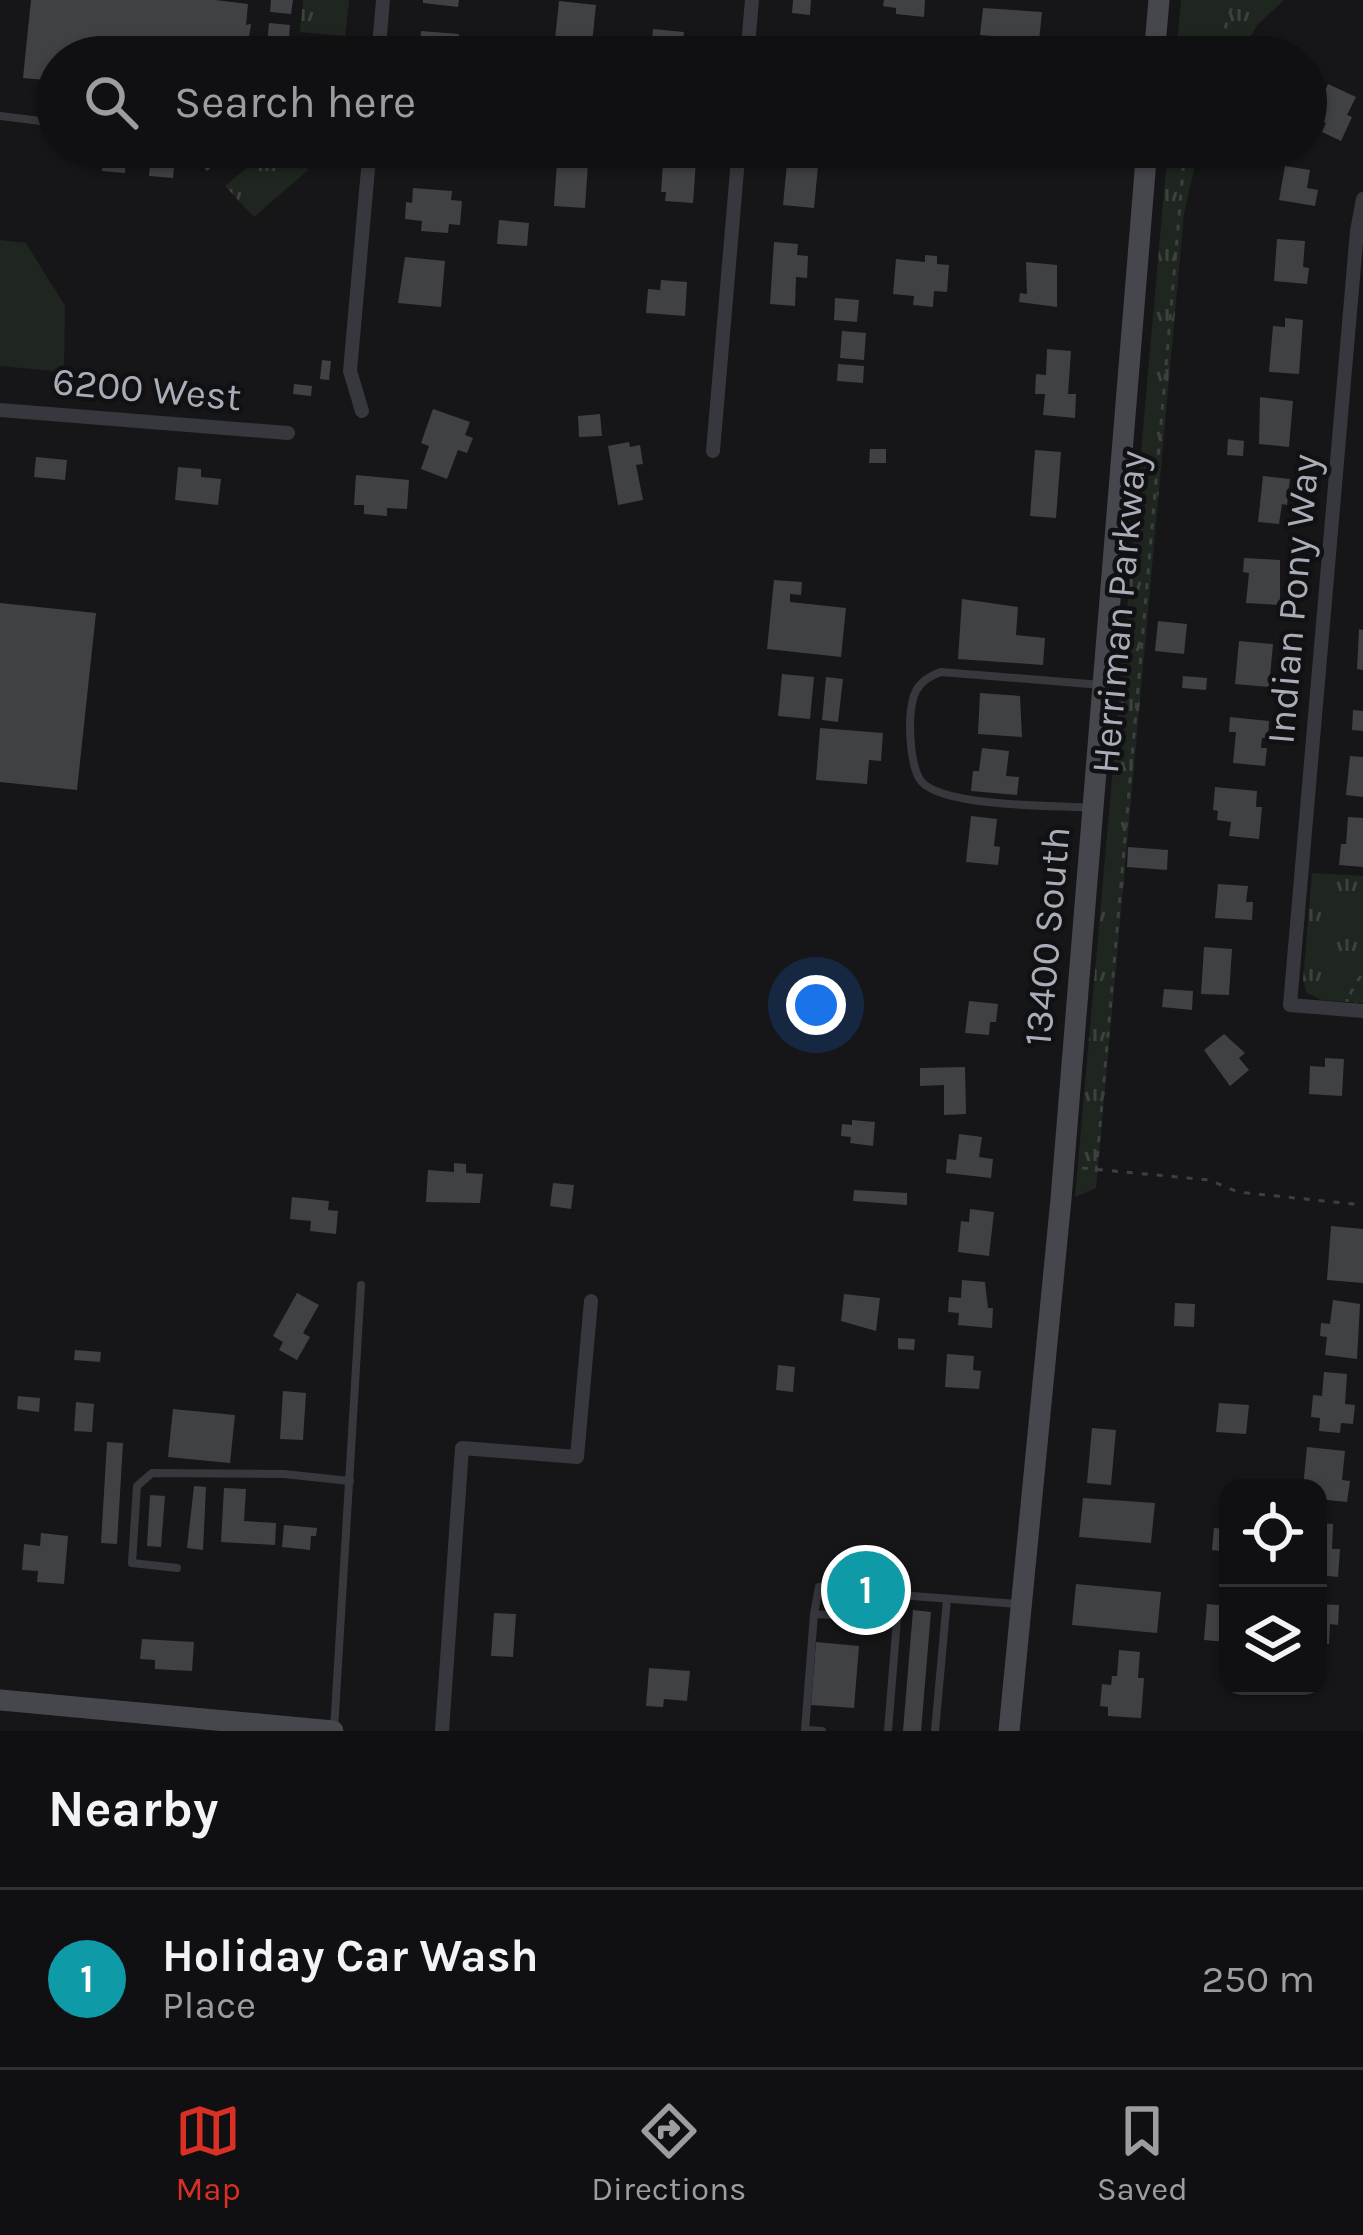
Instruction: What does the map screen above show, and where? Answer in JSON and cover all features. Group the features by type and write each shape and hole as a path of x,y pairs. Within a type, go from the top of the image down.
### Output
{"main road":[{"path":"1156,36 1159,0"},
{"name":"13400 South","path":"1009,1731 1061,1198 1145,168"},
{"path":"0,1700 334,1731"}],"street":[{"path":"380,36 383,0"},
{"path":"749,36 752,0"},
{"path":"362,411 350,371 368,168"},
{"path":"713,451 737,168"},
{"name":"Indian Pony Way","path":"1363,199 1290,1005 1363,1012"},
{"name":"6200 West","path":"0,410 288,433"},
{"path":"442,1731 462,1448 577,1457 590,1301"}],"lane":[{"path":"0,116 36,120"},
{"path":"1093,808 936,793 919,780 910,740 911,697 925,677 941,672 1103,685"},
{"path":"334,1731 361,1285"},
{"path":"176,1568 132,1562 137,1486 152,1473 284,1474 350,1481"},
{"path":"822,1731 805,1730 818,1588 1021,1605"},
{"path":"888,1731 898,1595"},
{"path":"935,1731 947,1599"},
{"path":"814,1614 897,1619"}],"path":[{"path":"1223,36 1234,0"},
{"name":"Herriman Parkway","path":"1096,1172 1183,168"},
{"path":"1348,1002 1363,972"},
{"path":"1082,1168 1209,1180 1238,1192 1363,1205"}],"green space":[{"path":"303,0 349,0 345,36 300,32"},
{"path":"1181,0 1284,0 1251,36 1178,36"},
{"path":"247,168 308,170 254,217 225,186"},
{"path":"1166,168 1194,168 1184,213 1096,1188 1075,1197"},
{"path":"0,240 26,243 65,306 64,372 0,366"},
{"path":"1312,873 1363,876 1363,1003 1321,1000 1307,993 1303,980"}],"building":[{"path":"31,0 248,4 249,36 36,36 36,79 23,78"},
{"path":"271,0 293,0 291,14 270,12"},
{"path":"423,0 459,0 458,7"},
{"path":"793,0 811,0 810,15 792,13"},
{"path":"884,0 925,0 924,17 896,14 896,8 883,6"},
{"path":"559,1 596,5 593,36 555,36"},
{"path":"983,8 1042,12 1039,36 980,35"},
{"path":"269,23 290,25 289,36 268,36"},
{"path":"653,29 684,32 684,36 652,36"},
{"path":"421,31 459,34 459,36 421,36"},
{"path":"1327,86 1356,97 1341,141 1327,134"},
{"path":"102,168 125,168 125,173"},
{"path":"150,168 174,168 173,178 149,176"},
{"path":"557,168 588,168 585,208 554,206"},
{"path":"663,168 696,168 693,203 665,201 666,192 661,192"},
{"path":"787,168 818,168 814,208 783,205"},
{"path":"1285,168 1310,170 1307,188 1318,190 1315,206 1279,200"},
{"path":"413,188 452,191 451,200 462,201 460,225 449,224 448,233 421,231 422,221 405,219"},
{"path":"499,220 529,223 527,246 497,244"},
{"path":"1277,239 1305,241 1307,284 1274,281"},
{"path":"774,242 798,244 797,255 808,256 807,278 796,277 795,306 770,304"},
{"path":"925,255 937,256 937,264 949,265 947,292 934,291 933,307 913,305 914,296 893,294 896,259 925,262"},
{"path":"405,257 445,261 441,307 398,303"},
{"path":"1026,262 1057,265 1057,307 1019,302 1020,293 1027,294"},
{"path":"661,280 687,282 685,316 646,313 648,289 660,290"},
{"path":"835,298 859,300 857,322 834,320"},
{"path":"1285,318 1303,320 1299,374 1269,372 1273,326 1285,327"},
{"path":"842,331 866,333 864,360 840,358"},
{"path":"1047,349 1071,351 1068,394 1076,394 1075,418 1043,415 1045,394 1035,394 1036,374 1046,375"},
{"path":"322,360 331,361 329,380 320,379"},
{"path":"838,364 864,366 863,383 837,381"},
{"path":"294,384 312,386 311,396 293,394"},
{"path":"1260,397 1293,401 1289,447 1259,444"},
{"path":"433,409 470,422 465,435 473,438 467,453 458,450 447,479 421,469 429,446 421,443"},
{"path":"600,414 602,436 579,437 578,416"},
{"path":"1228,439 1244,441 1243,456 1227,455"},
{"path":"629,442 630,447 640,445 643,464 636,465 643,500 618,505 608,446"},
{"path":"870,449 886,449 886,463 869,463"},
{"path":"1035,450 1061,452 1056,518 1030,516"},
{"path":"36,457 67,460 65,480 34,477"},
{"path":"178,467 201,469 201,477 221,479 218,505 175,500"},
{"path":"356,475 409,480 407,509 387,508 387,516 364,514 364,505 354,505"},
{"path":"1263,476 1290,479 1279,524 1258,522"},
{"path":"1244,558 1280,560 1280,605 1246,603 1249,573 1243,572"},
{"path":"774,580 802,582 801,595 790,594 790,602 846,608 841,657 767,649"},
{"path":"962,599 1018,607 1016,635 1045,638 1043,665 958,659"},
{"path":"0,603 96,613 77,790 0,782"},
{"path":"1158,621 1187,624 1184,654 1155,651"},
{"path":"1359,629 1363,630 1363,670 1357,669"},
{"path":"1239,641 1273,644 1269,687 1235,684"},
{"path":"782,674 814,677 810,719 778,716"},
{"path":"1183,676 1207,678 1206,690 1182,688"},
{"path":"826,677 843,679 838,722 822,720"},
{"path":"980,693 1020,696 1022,737 978,734"},
{"path":"1353,710 1363,711 1363,731 1352,730"},
{"path":"1230,717 1269,721 1268,738 1262,738 1261,748 1267,748 1265,766 1233,763 1236,732 1229,732"},
{"path":"820,728 883,733 881,761 869,760 867,784 816,780"},
{"path":"982,748 1009,751 1006,776 1019,777 1017,795 971,791"},
{"path":"1350,756 1363,757 1363,797 1346,795"},
{"path":"1215,787 1257,791 1256,807 1262,807 1259,839 1229,836 1231,822 1217,820 1218,811 1213,810"},
{"path":"971,816 997,819 998,865 966,862"},
{"path":"1348,817 1363,818 1363,867 1339,865"},
{"path":"1128,847 1168,850 1167,870 1127,867"},
{"path":"1218,884 1248,886 1246,902 1253,902 1252,920 1215,918"},
{"path":"1204,947 1232,949 1229,995 1201,994"},
{"path":"1164,989 1193,991 1192,1010 1162,1007"},
{"path":"969,1001 998,1004 989,1035 965,1033"},
{"path":"1224,1034 1245,1053 1239,1058 1249,1070 1230,1086 1204,1050"},
{"path":"1325,1058 1344,1059 1342,1096 1309,1094 1310,1066 1325,1067"},
{"path":"965,1067 966,1114 944,1115 944,1085 920,1086 920,1068"},
{"path":"852,1120 875,1122 873,1146 850,1143 851,1137 841,1136 842,1124 852,1125"},
{"path":"959,1134 982,1137 979,1157 993,1159 991,1178 946,1173 947,1159 956,1160"},
{"path":"454,1163 466,1164 466,1173 483,1174 480,1203 426,1202 428,1170 454,1172"},
{"path":"553,1183 574,1185 571,1209 550,1206"},
{"path":"854,1190 907,1193 907,1205 853,1201"},
{"path":"292,1197 329,1201 328,1210 338,1211 336,1234 310,1231 311,1221 290,1219"},
{"path":"970,1209 994,1212 989,1256 958,1252 961,1221 969,1222"},
{"path":"1331,1226 1363,1229 1363,1283 1327,1280"},
{"path":"962,1280 985,1282 988,1308 993,1308 992,1328 958,1325 959,1313 948,1312 949,1297 961,1298"},
{"path":"297,1293 319,1305 303,1333 310,1337 297,1360 279,1350 283,1342 273,1336"},
{"path":"844,1294 880,1298 876,1331 841,1321"},
{"path":"1333,1300 1360,1304 1357,1359 1325,1355 1327,1337 1320,1336 1321,1323 1330,1324"},
{"path":"1175,1303 1195,1304 1194,1327 1174,1326"},
{"path":"898,1338 915,1339 914,1350 898,1349"},
{"path":"75,1350 101,1352 100,1362 74,1360"},
{"path":"947,1354 974,1356 973,1370 981,1371 979,1389 945,1387"},
{"path":"778,1365 795,1367 793,1392 776,1390"},
{"path":"1324,1372 1347,1374 1345,1404 1355,1405 1353,1424 1341,1423 1340,1433 1319,1431 1320,1418 1311,1417 1313,1395 1322,1396"},
{"path":"283,1391 306,1393 303,1440 280,1439"},
{"path":"18,1396 40,1398 39,1412 17,1409"},
{"path":"76,1402 94,1404 92,1432 74,1431"},
{"path":"1219,1403 1249,1405 1246,1434 1216,1432"},
{"path":"173,1409 235,1415 230,1463 168,1457"},
{"path":"1092,1428 1116,1430 1111,1485 1087,1483"},
{"path":"107,1442 123,1443 117,1544 101,1543"},
{"path":"1307,1447 1345,1451 1342,1480 1350,1481 1347,1502 1327,1500 1327,1479 1304,1479"},
{"path":"194,1486 206,1487 203,1550 187,1548"},
{"path":"224,1488 246,1489 244,1521 276,1523 275,1545 221,1542"},
{"path":"150,1495 165,1496 161,1547 147,1546"},
{"path":"1083,1498 1155,1503 1151,1543 1079,1537"},
{"path":"1327,1524 1333,1524 1332,1549 1340,1549 1338,1577 1327,1576"},
{"path":"284,1525 317,1528 310,1550 282,1547"},
{"path":"1214,1528 1219,1528 1219,1551 1212,1550"},
{"path":"41,1533 68,1536 64,1584 37,1582 38,1571 22,1570 24,1544 40,1546"},
{"path":"846,1577 888,1580 886,1602 844,1598"},
{"path":"1076,1584 1161,1592 1157,1633 1072,1625"},
{"path":"1207,1604 1219,1605 1219,1641 1204,1640"},
{"path":"1327,1604 1339,1605 1338,1625 1330,1624 1329,1644"},
{"path":"913,1610 931,1612 921,1731 903,1731"},
{"path":"494,1613 516,1614 513,1657 491,1656"},
{"path":"142,1639 194,1642 192,1671 155,1669 155,1660 140,1659"},
{"path":"816,1642 859,1646 854,1708 811,1705"},
{"path":"1119,1650 1140,1652 1138,1678 1144,1678 1141,1718 1108,1716 1108,1707 1100,1706 1102,1684 1111,1685 1112,1676 1117,1676"},
{"path":"649,1668 690,1671 687,1701 664,1699 663,1707 646,1706"}],"place":[{"name":"Holiday Car Wash","path":"866,1590"}]}
